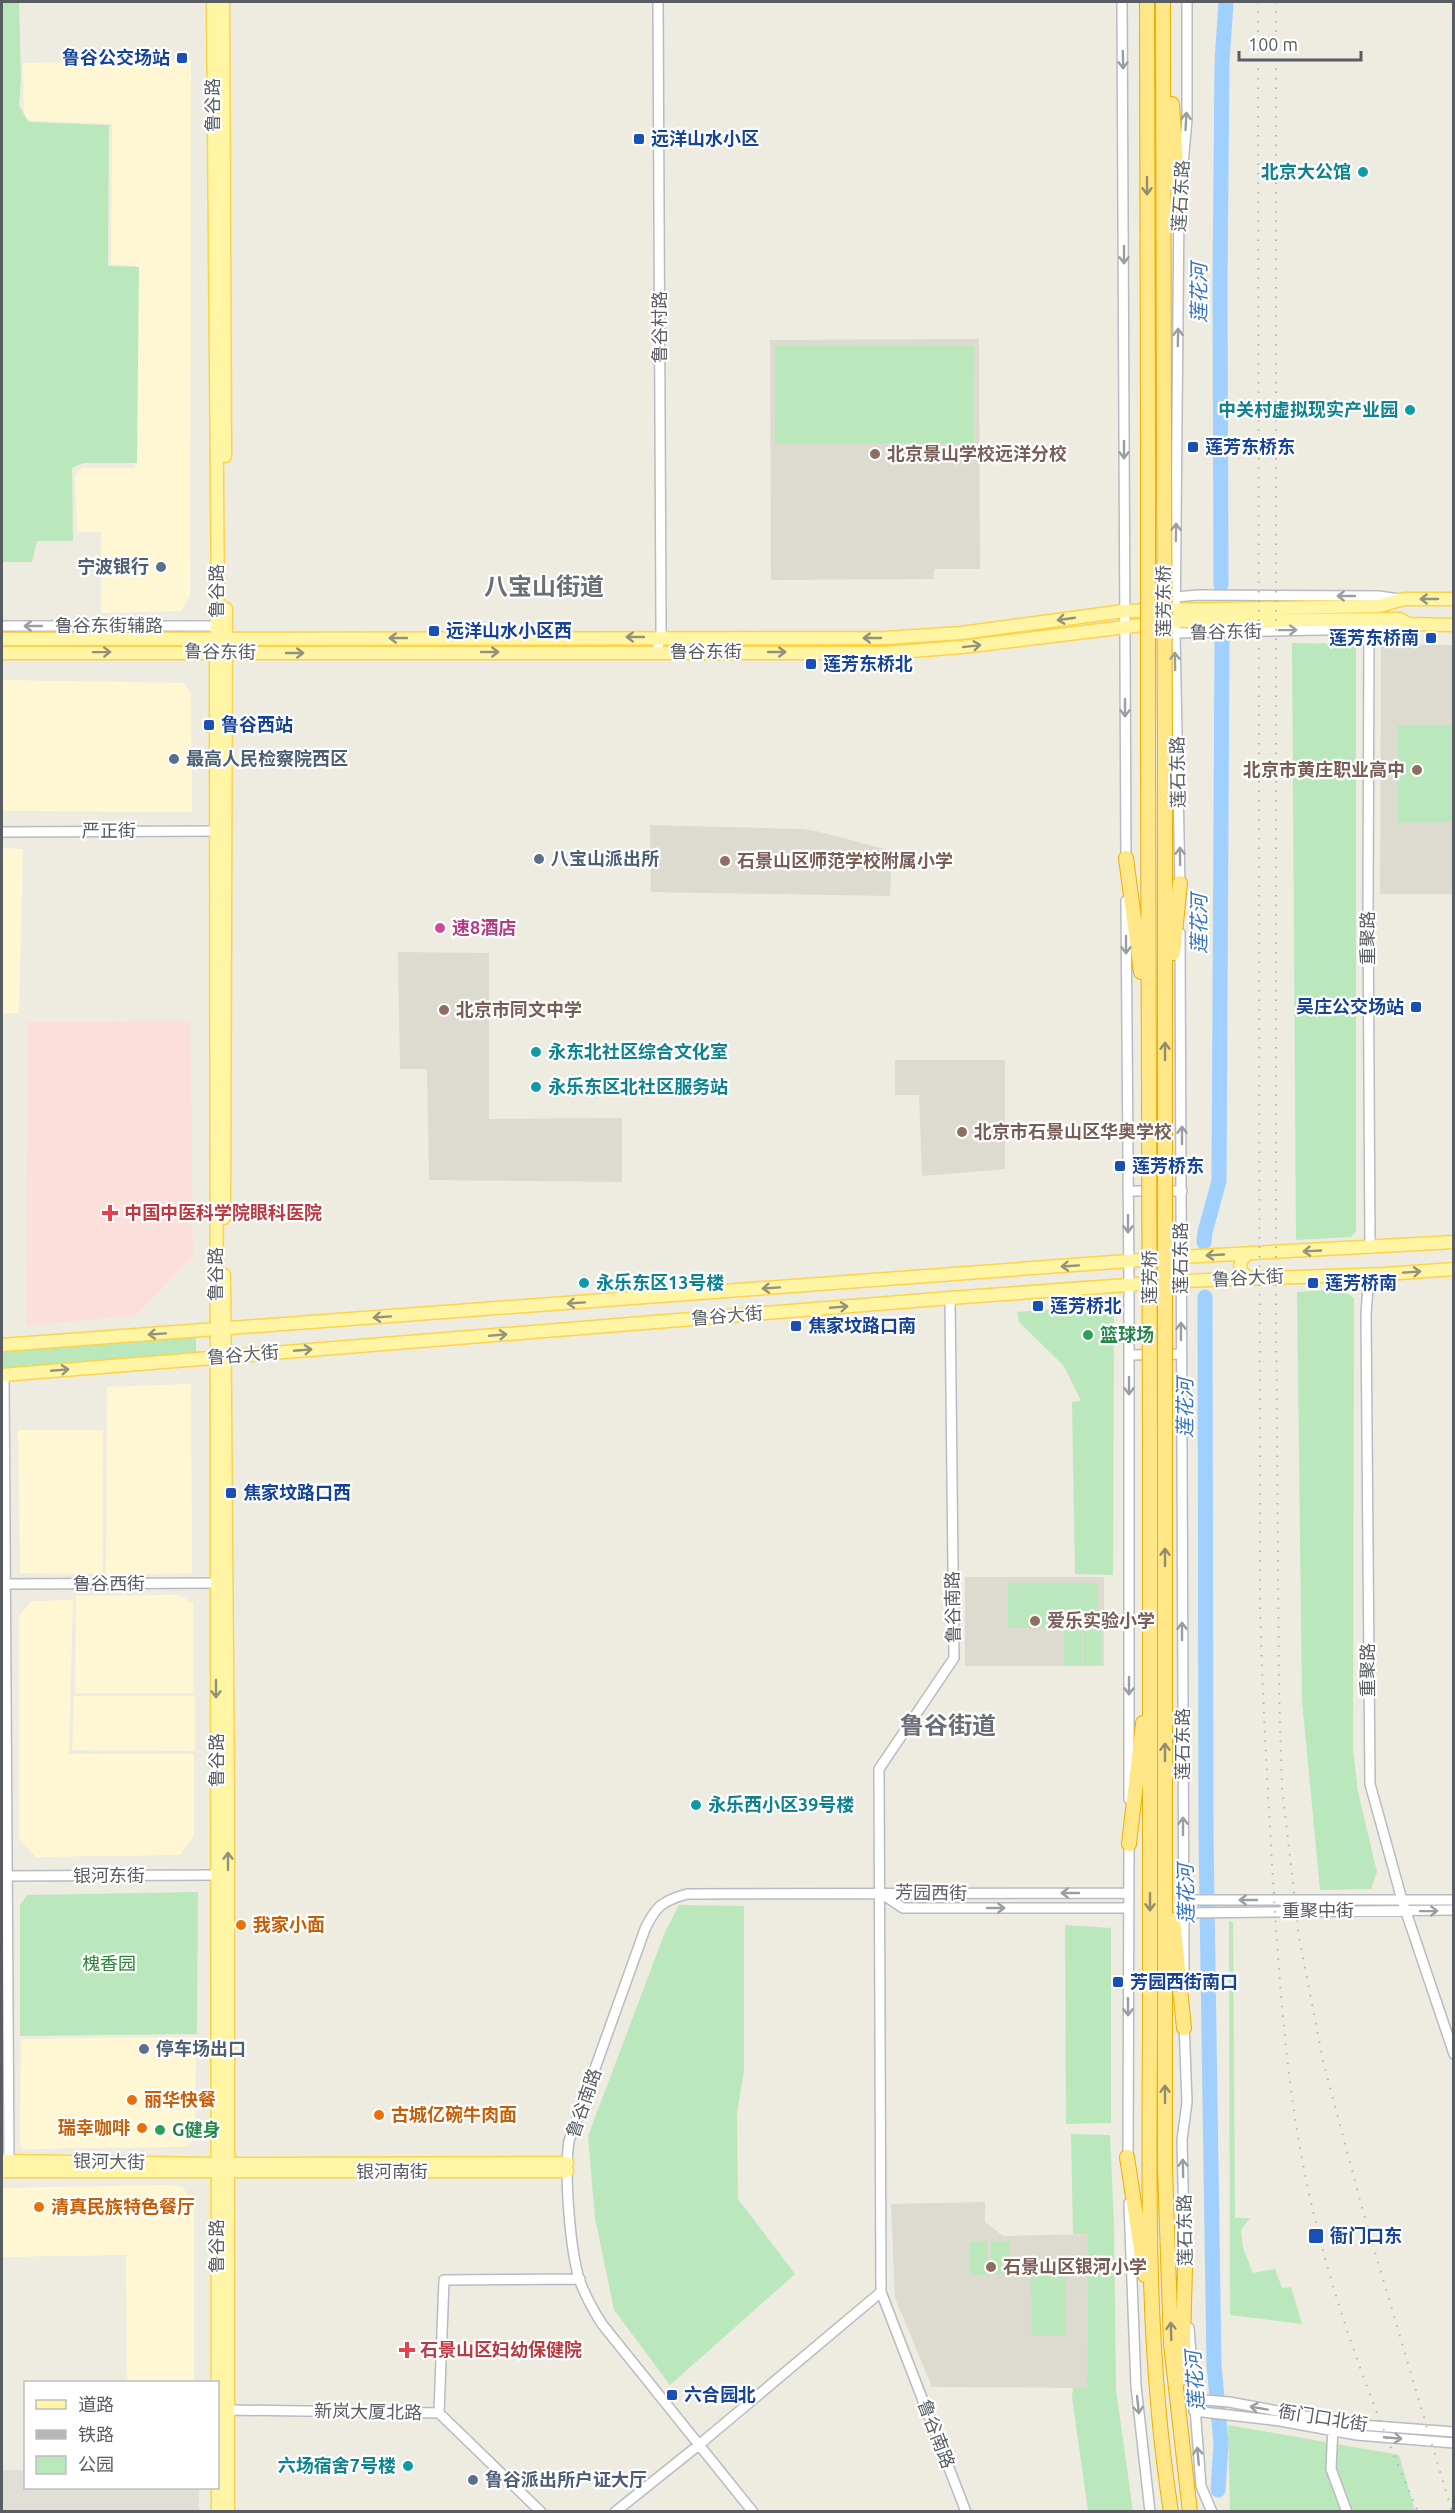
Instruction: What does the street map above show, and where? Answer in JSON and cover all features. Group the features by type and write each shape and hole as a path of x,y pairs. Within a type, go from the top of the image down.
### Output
{"highway":[{"name":"莲石东路","path":"1147,2 1148,449"},
{"name":"莲石东路","path":"1164,2 1164,448"},
{"path":"1164,2 1179,209"},
{"name":"莲芳东桥","path":"1164,448 1165,754"},
{"name":"莲芳东桥","path":"1148,449 1148,754"},
{"name":"莲石东路","path":"1148,754 1149,1109"},
{"name":"莲石东路","path":"1165,754 1165,1110"},
{"path":"1126,858 1148,1026"},
{"path":"1165,1027 1180,883"},
{"name":"莲芳桥","path":"1149,1109 1150,1445"},
{"name":"莲芳桥","path":"1165,1110 1165,1445"},
{"name":"莲石东路","path":"1150,1445 1149,2169 1155,2345 1161,2432 1171,2511"},
{"name":"莲石东路","path":"1165,1445 1165,2169 1171,2344 1190,2511"},
{"path":"1129,1844 1150,1658"},
{"path":"1165,1842 1184,2028"},
{"path":"1127,2157 1155,2345"},
{"path":"1180,2431 1185,2269"}],"main road":[{"name":"鲁谷路","path":"213,2 217,626 221,639"},
{"name":"鲁谷路","path":"223,2 220,1357 216,1583 216,1875 228,2409 228,2511"},
{"name":"鲁谷东街","path":"2,653 894,652 962,647 1175,622 1379,606 1404,599 1454,599"},
{"name":"鲁谷东街","path":"2,639 920,636 961,633 1124,611 1175,622 1400,619 1408,624 1454,625"},
{"name":"鲁谷路","path":"220,1329 216,831 221,653"},
{"name":"鲁谷大街","path":"2,1346 1181,1257 1454,1242"},
{"path":"1249,1253 1241,1259 1239,1265 1244,1276 1249,1278"},
{"name":"鲁谷大街","path":"3,1375 1181,1281 1454,1269"},
{"name":"鲁谷路","path":"219,2425 228,1798 220,1357"},
{"name":"银河大街","path":"5,2166 222,2168"},
{"name":"银河南街","path":"222,2168 567,2167"},
{"name":"鲁谷路","path":"218,2489 218,2511"}],"street":[{"name":"鲁谷村路","path":"656,652 661,637 658,2"},
{"path":"1122,2 1129,1286 1127,2157 1136,2386 1150,2511"},
{"name":"莲石东路","path":"1187,2 1187,119 1179,209 1175,597 1180,883 1183,1913 1187,2102 1182,2140 1185,2269 1198,2400 1201,2486 1212,2511"},
{"name":"鲁谷东街","path":"1124,611 1175,597 1379,596 1404,599"},
{"name":"鲁谷东街","path":"1175,622 1369,629 1389,629 1408,624"},
{"name":"鲁谷东街辅路","path":"2,626 217,626"},
{"name":"重聚路","path":"1369,629 1370,1248"},
{"name":"严正街","path":"2,832 216,831"},
{"path":"1128,1191 1182,1191"},
{"name":"重聚路","path":"1369,1274 1366,1314 1370,1784 1402,1900 1454,2054"},
{"name":"鲁谷南路","path":"950,1298 954,1658 879,1769 881,2292 966,2511"},
{"path":"1129,1355 1181,1354"},
{"path":"3,1375 5,2166"},
{"name":"鲁谷西街","path":"3,1584 216,1583"},
{"name":"银河东街","path":"4,1876 216,1875"},
{"name":"鲁谷南路","path":"753,2511 602,2324 580,2279 574,2250 567,2167 569,2141 645,1929 654,1910 666,1899 687,1894 880,1892"},
{"name":"芳园西街","path":"880,1892 903,1894 1128,1893"},
{"name":"芳园西街","path":"880,1892 903,1908 1128,1908"},
{"name":"重聚中街","path":"1183,1899 1454,1900"},
{"name":"重聚中街","path":"1183,1913 1454,1910"},
{"path":"438,2413 444,2280 580,2279"},
{"path":"615,2511 700,2444 881,2292"},
{"name":"衙门口北街","path":"1198,2400 1229,2402 1333,2426 1357,2435 1454,2444"},
{"name":"新岚大厦北路","path":"228,2409 438,2413 541,2511"},
{"name":"衙门口北街","path":"1198,2411 1333,2426 1454,2432"},
{"path":"1333,2426 1331,2469 1347,2511"}],"shaded area":[{"path":"191,60 190,596 181,611 101,613 101,532 77,532 75,475 83,468 135,468 136,266 111,264 112,124 24,120 23,63"},
{"name":"北京景山学校远洋分校","path":"979,339 980,569 934,569 934,579 771,580 770,340"},
{"name":"北京市黄庄职业高中","path":"1381,645 1453,645 1453,894 1380,894"},
{"path":"2,680 183,683 191,693 192,812 2,811"},
{"name":"石景山区师范学校附属小学","path":"650,825 800,829 892,851 890,896 651,892"},
{"path":"2,848 23,849 19,1013 2,1013"},
{"name":"北京市同文中学","path":"398,952 489,953 489,1119 622,1118 622,1182 429,1180 427,1069 400,1069"},
{"name":"中国中医科学院眼科医院","path":"190,1021 193,1256 136,1315 26,1326 28,1022"},
{"name":"北京市石景山区华奥学校","path":"895,1060 1005,1060 1005,1169 922,1176 919,1095 895,1095"},
{"path":"191,1384 192,1573 106,1575 107,1387"},
{"path":"18,1430 103,1430 103,1574 20,1573"},
{"name":"爱乐实验小学","path":"965,1577 1104,1577 1104,1666 965,1666"},
{"path":"178,1595 193,1603 193,1693 75,1693 76,1596"},
{"path":"73,1600 69,1754 194,1754 194,1836 180,1855 36,1857 19,1839 19,1616 32,1601"},
{"path":"74,1696 195,1696 195,1751 72,1750"},
{"path":"196,2037 195,2139 185,2147 23,2149 20,2146 21,2039"},
{"path":"168,2185 183,2187 194,2206 194,2381 127,2381 126,2255 2,2257 2,2188"},
{"name":"石景山区银河小学","path":"985,2202 985,2222 1003,2236 1088,2234 1087,2388 932,2387 895,2298 891,2204"},
{"path":"2,2470 24,2470 24,2489 199,2489 199,2511 2,2511"}],"green space":[{"path":"2,2 19,2 21,81 19,106 29,122 109,125 108,266 139,267 137,463 83,463 72,468 73,541 37,541 32,562 2,562"},
{"path":"775,345 974,346 973,444 775,443"},
{"path":"1292,643 1352,644 1356,647 1356,1231 1351,1237 1296,1240"},
{"path":"1398,725 1453,725 1453,822 1398,823"},
{"path":"1342,1289 1354,1298 1353,1750 1358,1792 1377,1872 1371,1889 1320,1890 1302,1700 1297,1292"},
{"path":"1106,1305 1114,1315 1113,1575 1075,1574 1072,1402 1081,1401 1064,1366 1019,1322 1017,1312"},
{"path":"196,1336 196,1354 2,1370 2,1350"},
{"path":"1008,1583 1097,1583 1097,1628 1008,1628"},
{"path":"1064,1629 1082,1629 1082,1665 1064,1665"},
{"path":"1101,1629 1101,1665 1083,1665 1083,1630"},
{"name":"槐香园","path":"198,1892 197,2034 20,2036 20,1905 27,1895"},
{"path":"679,1905 744,1906 744,2070 737,2113 738,2199 795,2274 670,2385 614,2310 595,2218 588,2136 665,1932"},
{"path":"1229,1921 1233,1922 1235,2218 1250,2218 1241,2230 1243,2248 1253,2273 1275,2269 1282,2288 1291,2287 1302,2324 1230,2315"},
{"path":"1065,1925 1111,1928 1111,2123 1066,2124"},
{"path":"1071,2134 1110,2135 1114,2225 1116,2390 1133,2511 1088,2511 1072,2397 1073,2388 1087,2387 1088,2234 1073,2234"},
{"path":"988,2241 988,2275 970,2275 970,2242"},
{"path":"991,2241 1009,2241 1009,2274 992,2274"},
{"path":"1066,2273 1066,2336 1032,2336 1031,2274"},
{"path":"1228,2425 1399,2455 1415,2511 1230,2511"}],"waterway":[{"name":"莲花河","path":"1221,585 1220,285 1222,62 1226,2"},
{"name":"莲花河","path":"1204,1242 1219,1181 1222,641"},
{"name":"莲花河","path":"1205,1297 1206,1836 1214,2365 1221,2443 1218,2490"}],"railway":[{"path":"1258,2 1260,1602 1280,1988 1294,2112 1319,2234 1356,2355 1385,2434 1418,2512"},
{"path":"1276,2 1276,1301 1279,1692 1282,1787 1299,1937 1323,2061 1364,2215 1452,2512"}],"place":[{"name":"鲁谷公交场站","path":"182,58"},
{"name":"远洋山水小区","path":"639,139"},
{"name":"北京大公馆","path":"1363,172"},
{"name":"中关村虚拟现实产业园","path":"1410,410"},
{"name":"莲芳东桥东","path":"1193,447"},
{"name":"北京景山学校远洋分校","path":"875,454"},
{"name":"宁波银行","path":"161,567"},
{"name":"远洋山水小区西","path":"434,631"},
{"name":"莲芳东桥南","path":"1431,638"},
{"name":"莲芳东桥北","path":"811,664"},
{"name":"鲁谷西站","path":"209,725"},
{"name":"最高人民检察院西区","path":"174,759"},
{"name":"北京市黄庄职业高中","path":"1417,770"},
{"name":"八宝山派出所","path":"539,859"},
{"name":"石景山区师范学校附属小学","path":"725,861"},
{"name":"速8酒店","path":"440,928"},
{"name":"吴庄公交场站","path":"1416,1007"},
{"name":"北京市同文中学","path":"444,1010"},
{"name":"永东北社区综合文化室","path":"536,1052"},
{"name":"永乐东区北社区服务站","path":"536,1087"},
{"name":"北京市石景山区华奥学校","path":"962,1132"},
{"name":"莲芳桥东","path":"1120,1166"},
{"name":"中国中医科学院眼科医院","path":"110,1213"},
{"name":"永乐东区13号楼","path":"584,1283"},
{"name":"莲芳桥南","path":"1313,1283"},
{"name":"莲芳桥北","path":"1038,1306"},
{"name":"焦家坟路口南","path":"796,1326"},
{"name":"篮球场","path":"1088,1335"},
{"name":"焦家坟路口西","path":"231,1493"},
{"name":"爱乐实验小学","path":"1035,1621"},
{"name":"永乐西小区39号楼","path":"696,1805"},
{"name":"我家小面","path":"241,1925"},
{"name":"芳园西街南口","path":"1118,1982"},
{"name":"停车场出口","path":"144,2049"},
{"name":"丽华快餐","path":"132,2100"},
{"name":"古城亿碗牛肉面","path":"379,2115"},
{"name":"瑞幸咖啡","path":"142,2128"},
{"name":"G健身","path":"160,2130"},
{"name":"清真民族特色餐厅","path":"39,2207"},
{"name":"衙门口东","path":"1316,2236"},
{"name":"石景山区银河小学","path":"991,2267"},
{"name":"石景山区妇幼保健院","path":"407,2350"},
{"name":"六合园北","path":"672,2395"},
{"name":"六场宿舍7号楼","path":"408,2466"},
{"name":"鲁谷派出所户证大厅","path":"473,2480"}],"district":[{"name":"八宝山街道","path":"544,587"},
{"name":"鲁谷街道","path":"948,1726"}]}
